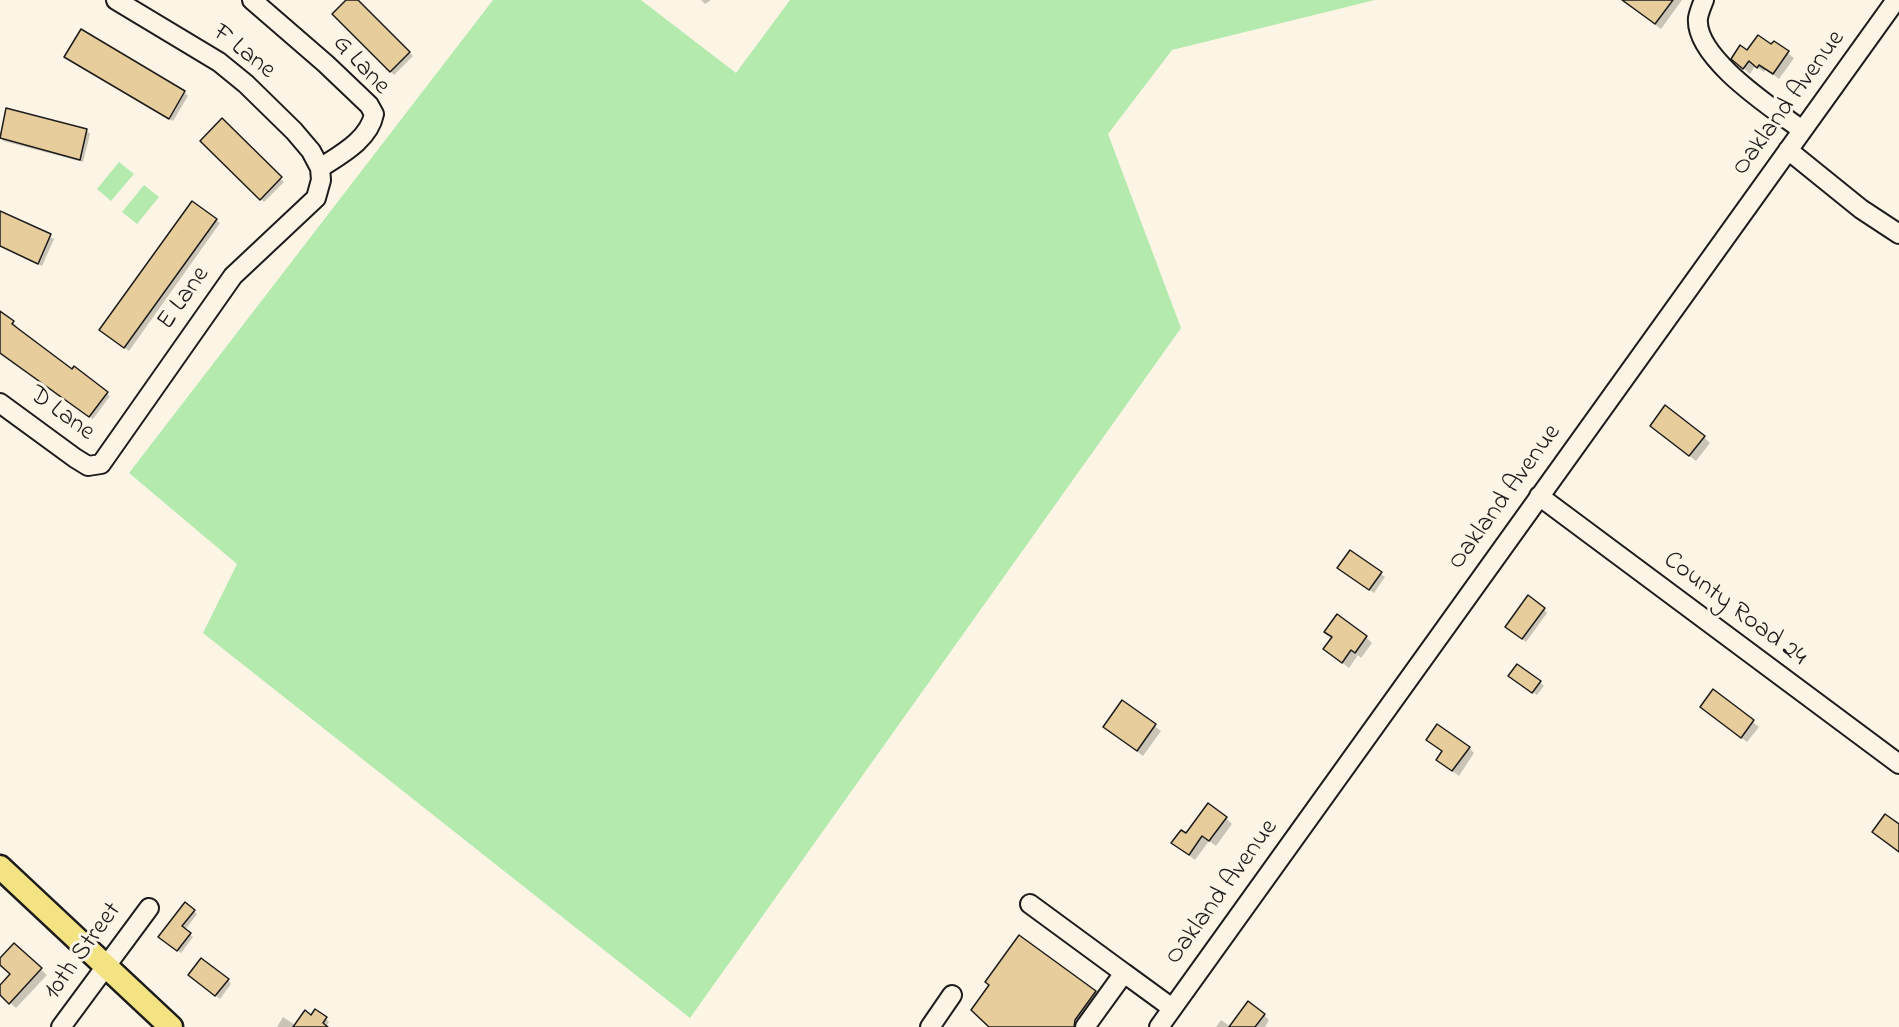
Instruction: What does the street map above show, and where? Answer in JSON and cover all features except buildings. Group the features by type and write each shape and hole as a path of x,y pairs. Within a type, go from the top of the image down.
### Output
{"main road":[{"path":"0,867 171,1027"}],"street":[{"name":"F Lane","path":"116,0 196,47 246,84 294,131 320,168"},
{"name":"G Lane","path":"252,0 326,64 369,105 374,114 372,124 344,154 320,168"},
{"path":"1704,0 1698,18 1702,36 1718,62 1745,88 1802,130"},
{"name":"Oakland Avenue","path":"1159,1027 1896,0"},
{"path":"1788,150 1862,209 1899,234"},
{"name":"E Lane","path":"93,466 101,464 108,456 232,276 316,198 321,180 320,168"},
{"name":"D Lane","path":"0,403 75,458 93,466"},
{"name":"County Road 24","path":"1539,496 1899,764"},
{"path":"1030,904 1172,1008"},
{"name":"10th Street","path":"61,1027 149,908"},
{"path":"1085,1027 1124,973"},
{"path":"930,1027 952,994"}],"green space":[{"path":"493,0 641,0 736,73 790,0 1375,0 1172,50 1108,134 1181,328 690,1018 203,633 237,564 129,473"},
{"path":"119,162 134,174 111,201 97,189"},
{"path":"144,185 159,197 137,224 122,212"}]}
